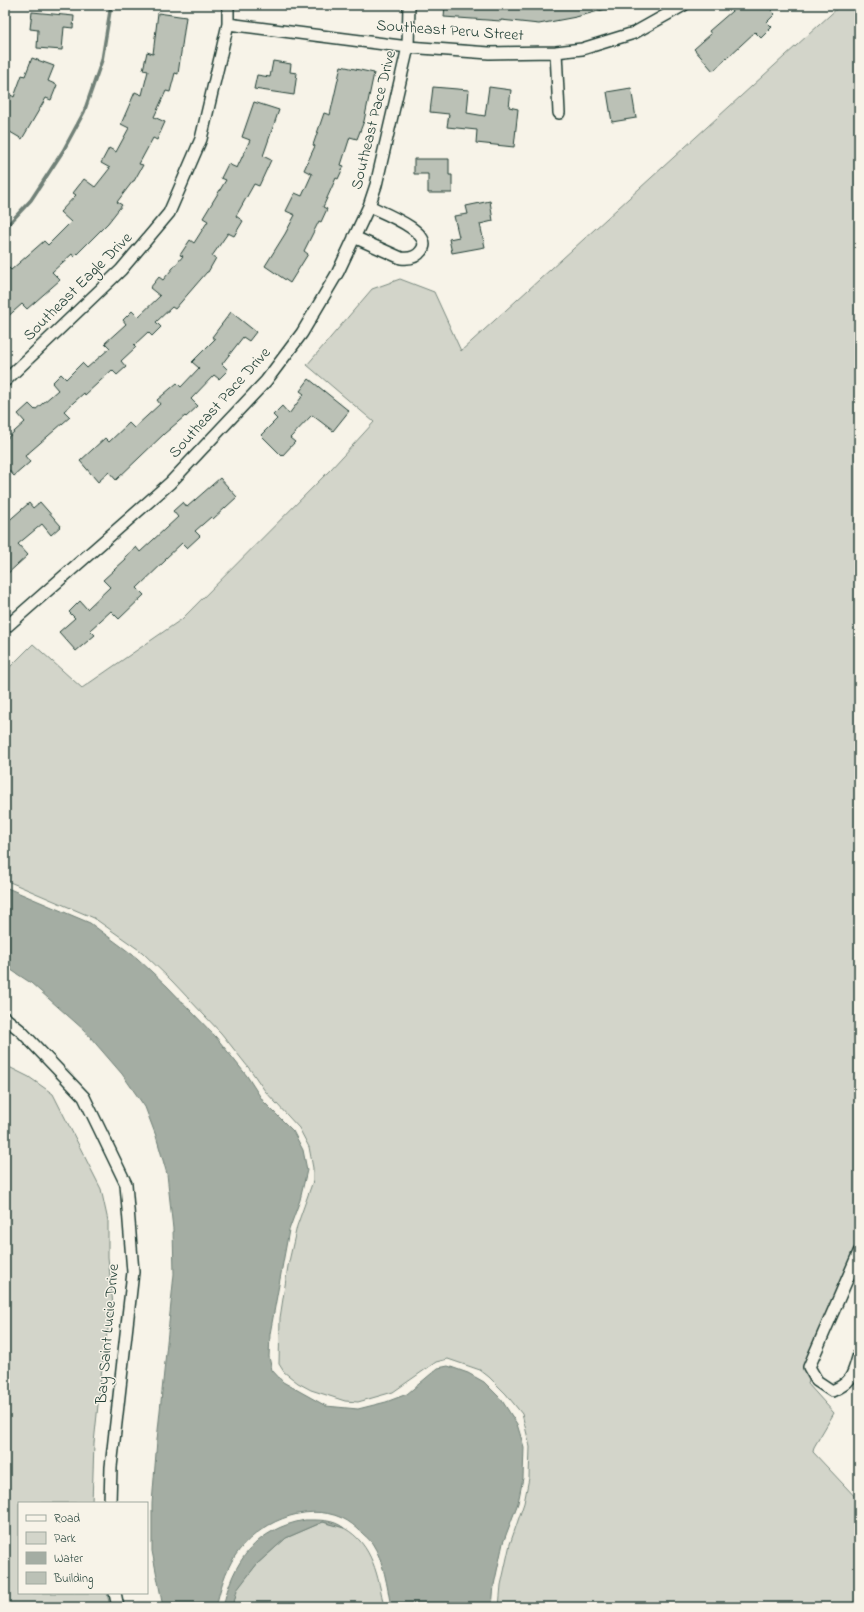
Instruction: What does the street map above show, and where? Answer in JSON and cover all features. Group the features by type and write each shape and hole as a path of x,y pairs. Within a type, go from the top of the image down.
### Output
{"street":[{"name":"Southeast Eagle Drive","path":"5,381 121,270 168,213 201,139 228,24 228,5"},
{"name":"Southeast Pace Drive","path":"5,628 170,482 266,381 302,333 338,272 369,206 376,185 408,47 409,5"},
{"name":"Southeast Peru Street","path":"228,24 408,47 489,53 556,52 582,49 634,33 684,5"},
{"path":"556,52 559,113"},
{"path":"354,237 401,258 409,259 422,250 424,245 420,234 405,224 369,206"},
{"name":"Bay Saint Lucie Drive","path":"5,1018 21,1031 84,1097 126,1184 132,1272 111,1467 110,1502"},
{"path":"859,1252 809,1367 817,1381 832,1391 844,1386 852,1377 859,1354"},
{"path":"115,1594 118,1607"}],"green space":[{"path":"841,5 859,5 859,1249 830,1315 808,1384 834,1413 814,1447 813,1452 859,1501 859,1607 499,1607 501,1585 510,1544 524,1503 529,1478 530,1447 522,1414 506,1394 480,1370 448,1359 436,1362 393,1392 358,1402 345,1401 311,1390 298,1383 284,1372 279,1364 280,1318 288,1266 297,1226 313,1181 313,1168 309,1147 299,1128 265,1091 221,1033 172,981 142,952 94,918 5,880 5,672 33,644 82,688 182,619 331,469 374,422 307,365 372,289 400,279 434,292 461,351"},
{"path":"5,1065 29,1077 53,1094 101,1189 108,1221 108,1257 113,1305 104,1348 94,1443 92,1502 18,1502 18,1594 107,1594 110,1607 5,1607"},
{"path":"323,1522 342,1527 354,1535 362,1543 373,1562 384,1607 233,1607 236,1590 257,1564 286,1538"}],"water":[{"path":"5,887 90,923 137,958 167,986 216,1037 247,1076 263,1101 293,1131 303,1150 307,1170 300,1200 289,1230 270,1334 269,1357 272,1370 283,1382 326,1406 358,1409 386,1402 407,1394 438,1368 448,1366 468,1373 484,1382 501,1399 517,1424 524,1447 523,1478 518,1503 503,1543 494,1585 492,1607 391,1607 382,1566 376,1550 371,1542 355,1526 345,1519 328,1513 313,1512 297,1514 268,1525 244,1544 228,1568 216,1607 163,1607 152,1551 152,1504 174,1274 173,1229 167,1174 156,1136 145,1107 122,1074 84,1030 31,983 5,966"},
{"path":"305,1520 320,1520 335,1523 344,1528 323,1522 286,1538 257,1564 237,1590 233,1607 223,1607 227,1590 233,1575 249,1550 260,1539 273,1531 288,1524"}],"building":[{"path":"445,5 610,5 610,8 576,17 539,24 444,17"},
{"path":"739,5 766,5 775,14 767,22 772,27 761,38 755,32 713,71 694,49 711,34 709,31"},
{"path":"32,12 74,16 73,28 64,27 62,50 37,48 38,30 30,29"},
{"path":"158,13 186,17 178,74 175,73 170,92 166,91 154,117 165,122 157,140 153,138 139,164 143,165 134,181 117,202 122,205 108,223 74,257 72,254 52,272 60,280 27,309 22,304 5,319 5,264 11,270 44,241 48,245 71,222 60,212 76,195 73,193 84,179 95,187 110,168 101,163 109,148 116,152 129,128 121,124 135,92 142,95 148,71 143,70 147,52 153,54"},
{"path":"32,58 54,66 48,81 57,85 51,100 46,98 22,139 5,129 5,105 11,95 14,97 22,75 25,76"},
{"path":"273,61 291,64 290,72 297,73 294,95 254,89 257,75 270,77"},
{"path":"341,66 374,73 364,121 357,139 350,137 341,165 344,166 338,179 336,178 323,207 327,209 321,222 319,221 304,251 308,254 290,283 265,266 295,215 286,211 295,193 302,196 312,174 304,170 315,146 313,145 324,113 330,115"},
{"path":"433,87 469,90 467,113 485,116 489,87 511,90 509,107 518,109 514,147 476,143 477,130 447,127 449,114 430,112"},
{"path":"631,88 636,118 612,122 607,92"},
{"path":"254,102 279,110 263,156 271,160 259,186 254,184 236,216 243,221 234,236 228,233 212,256 216,258 208,272 175,309 172,307 156,322 161,327 152,336 148,332 134,345 136,347 121,361 126,367 117,375 112,370 85,395 84,393 64,411 70,417 25,456 30,462 14,476 5,466 5,440 25,422 18,414 29,404 35,410 58,390 52,383 61,374 66,379 82,363 87,368 110,348 105,343 126,324 123,320 132,311 138,317 160,296 150,288 159,277 163,280 183,256 180,255 190,240 194,243 208,221 203,218 226,180 221,178 228,164 237,168 250,140 242,137"},
{"path":"414,159 449,159 449,175 452,175 452,193 428,193 428,174 414,174"},
{"path":"490,201 493,221 480,224 485,247 452,253 449,239 459,237 454,216 468,214 466,206"},
{"path":"231,312 256,332 249,341 243,337 222,364 228,370 219,379 214,375 191,399 198,406 164,434 116,480 109,472 98,482 80,461 105,438 109,442 129,423 134,428 160,404 157,400 177,383 181,387 199,368 192,362 215,339 212,337"},
{"path":"309,379 349,411 333,431 312,415 290,438 295,442 282,456 261,435 277,419 273,415 282,406 289,414 304,394 300,391"},
{"path":"220,478 237,497 213,519 211,517 195,531 200,536 187,548 182,543 165,559 166,560 137,588 144,595 119,619 111,611 90,630 95,635 76,651 59,632 75,618 69,612 80,601 87,609 110,587 103,580 126,559 125,557 136,547 140,552 178,517 173,511 183,502 187,507"},
{"path":"40,502 61,526 51,535 42,524 18,544 28,555 5,576 5,524 29,503 33,508"}],"waterway":[{"path":"5,228 31,200 63,151 84,112 102,60 111,5"}]}
